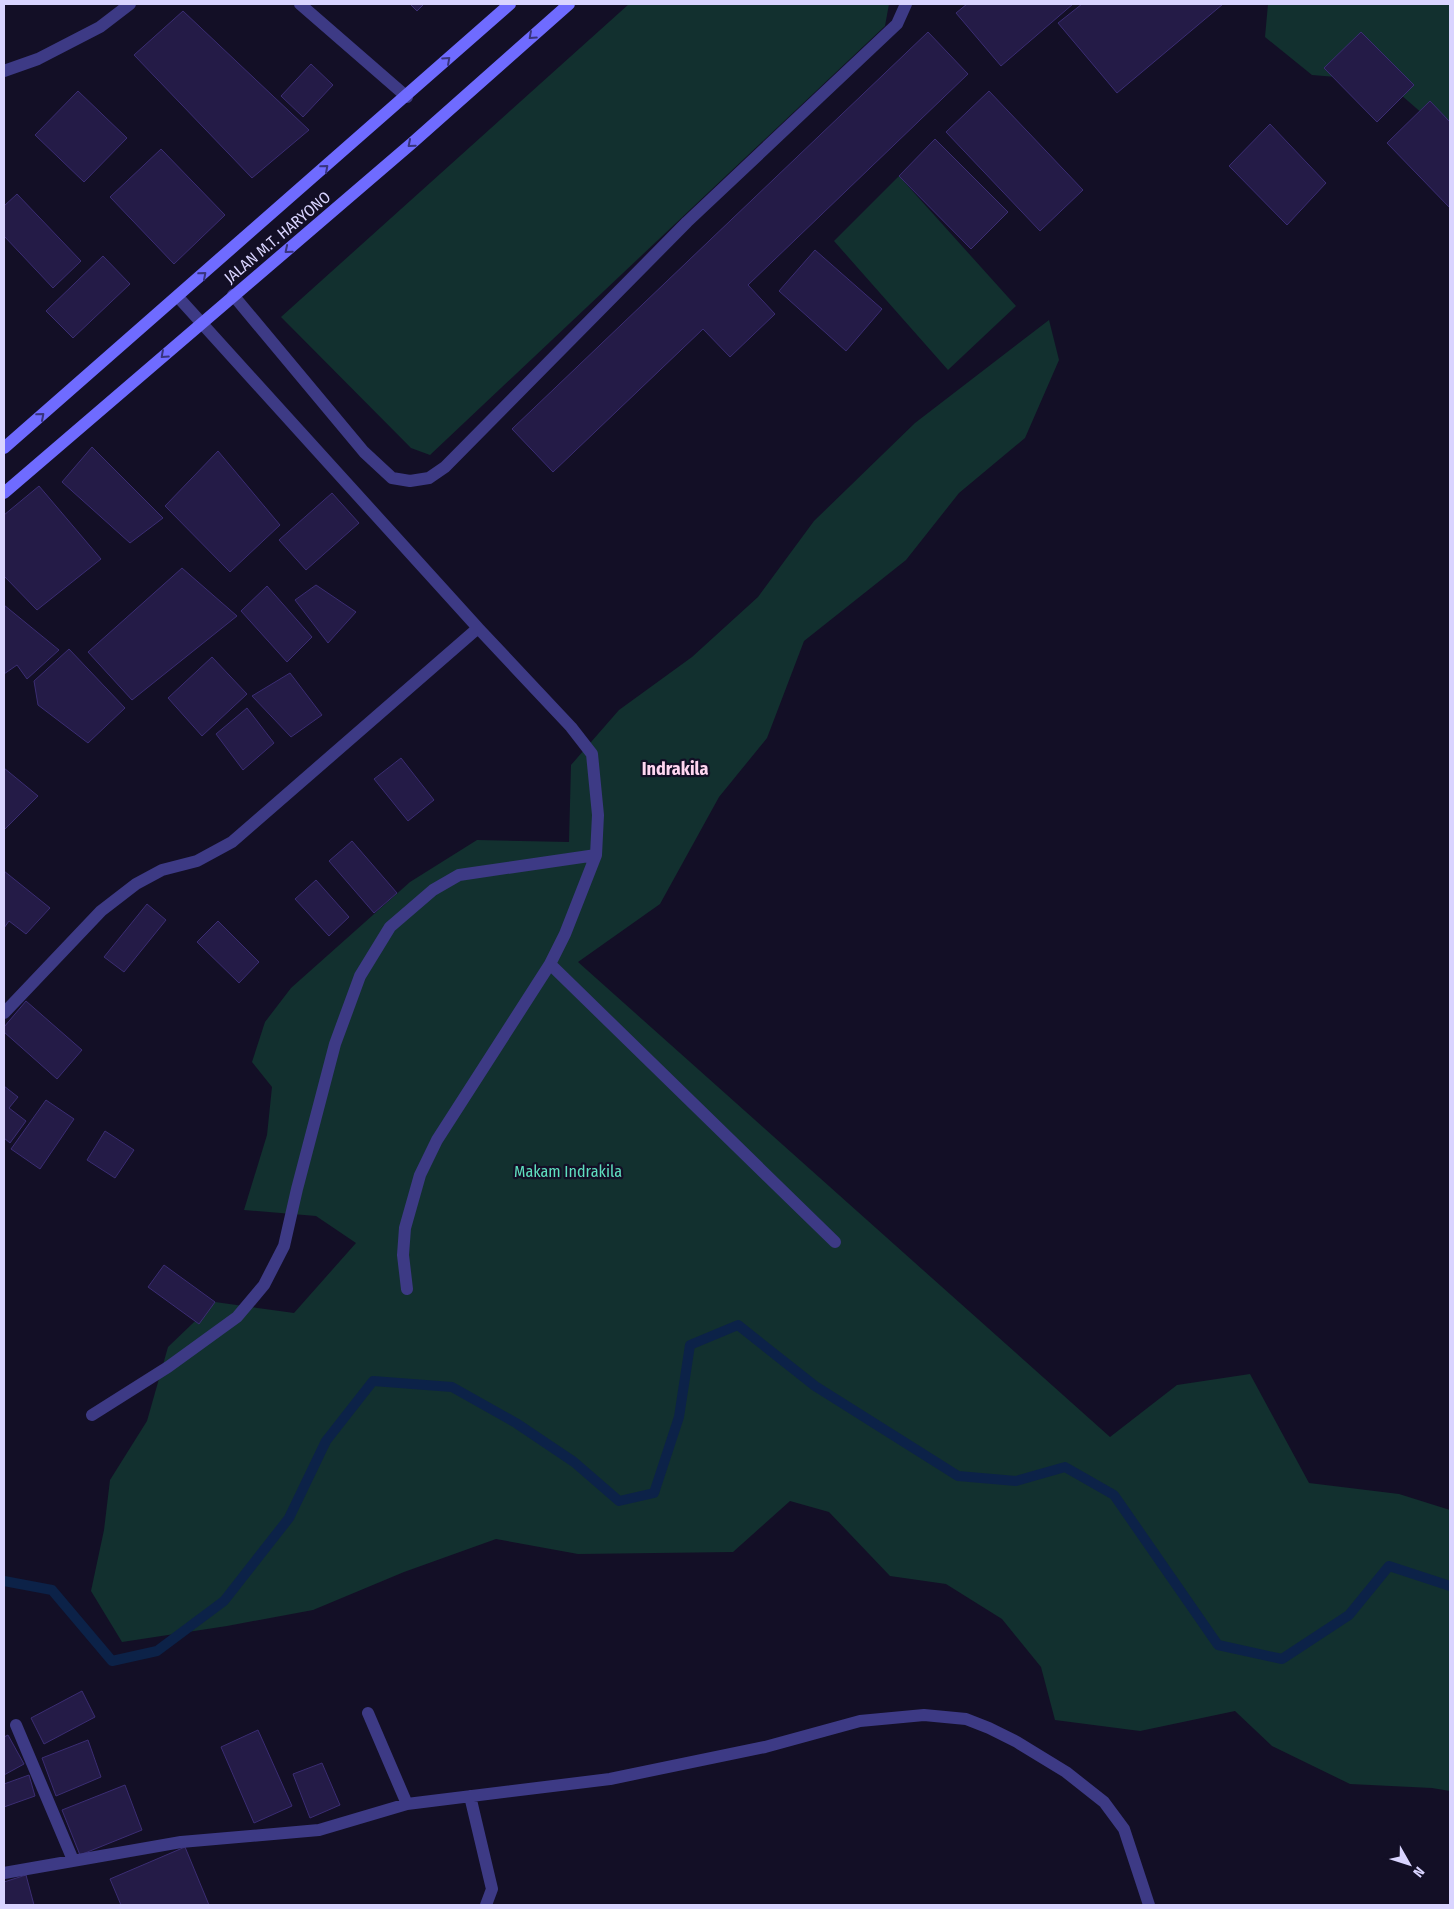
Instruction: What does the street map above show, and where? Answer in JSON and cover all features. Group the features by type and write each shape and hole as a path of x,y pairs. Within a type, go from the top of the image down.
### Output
{"main road":[{"name":"JALAN M.T. HARYONO","path":"4,448 407,97 510,4"},
{"name":"JALAN M.T. HARYONO","path":"4,493 201,322 418,138 569,4"}],"street":[{"path":"4,71 38,58 100,28 130,4"},
{"path":"300,4 407,97"},
{"path":"233,295 364,452 385,472 392,478 410,481 428,478 445,467 687,222 897,24 906,4"},
{"path":"178,297 478,628 571,727 592,754 598,815 596,855 565,934 550,964 437,1140 420,1175 405,1228 403,1255 407,1289"},
{"path":"4,1013 101,911 136,884 162,870 197,861 232,842 478,628"},
{"path":"92,1415 168,1367 237,1317 264,1284 284,1246 296,1189 326,1080 360,976 390,928 433,890 459,874 596,855"},
{"path":"550,964 835,1242"},
{"path":"368,1714 407,1804"},
{"path":"4,1873 181,1842 319,1830 407,1804 610,1779 766,1747 860,1721 924,1715 966,1719 1017,1742 1066,1772 1104,1802 1124,1828 1149,1905"},
{"path":"16,1725 73,1860"},
{"path":"470,1796 492,1889 486,1905"}],"green space":[{"path":"629,4 889,4 885,26 430,455 411,448 281,317"},
{"path":"1268,4 1450,4 1450,123 1431,121 1385,81 1312,75 1265,37"},
{"path":"899,176 1016,306 948,370 834,241"},
{"name":"Makam Indrakila","path":"1049,320 1059,360 1025,438 959,493 906,560 804,641 767,738 719,797 660,904 578,962 1110,1437 1177,1385 1250,1374 1309,1483 1399,1494 1450,1510 1450,1791 1432,1788 1350,1784 1272,1746 1235,1711 1140,1731 1055,1720 1041,1667 1002,1619 946,1584 890,1576 829,1512 790,1501 733,1552 578,1554 496,1539 404,1572 313,1610 227,1626 122,1642 91,1591 104,1530 110,1480 147,1421 168,1347 215,1302 294,1313 356,1243 316,1216 244,1210 267,1135 272,1087 252,1062 265,1022 291,988 410,882 477,840 569,842 571,765 619,710 692,657 758,597 814,521 915,423"}],"building":[{"path":"410,4 424,4 417,11"},
{"path":"967,4 1073,4 1001,66 956,13"},
{"path":"1082,4 1223,4 1117,93 1058,23"},
{"path":"183,11 309,130 252,178 134,55"},
{"path":"928,32 968,74 748,285 775,314 730,357 703,329 553,472 512,429"},
{"path":"1361,32 1414,85 1377,122 1324,68"},
{"path":"311,64 333,85 303,117 281,96"},
{"path":"78,91 127,138 84,182 35,135"},
{"path":"989,91 1083,190 1040,231 946,132"},
{"path":"1430,101 1450,122 1450,208 1387,143"},
{"path":"1270,124 1326,183 1287,225 1229,166"},
{"path":"935,139 1008,212 971,249 899,176"},
{"path":"161,149 225,215 174,264 110,197"},
{"path":"17,194 81,261 53,288 4,236 4,206"},
{"path":"815,250 882,309 846,351 779,291"},
{"path":"103,256 130,284 73,338 46,311"},
{"path":"92,447 163,518 130,543 62,482"},
{"path":"218,451 280,525 230,572 165,506"},
{"path":"39,486 101,559 37,610 4,576 4,515"},
{"path":"332,493 359,523 306,570 279,540"},
{"path":"182,568 237,616 132,700 88,652"},
{"path":"316,585 356,612 328,643 295,600"},
{"path":"267,586 312,637 287,662 241,611"},
{"path":"4,605 59,650 27,679 17,665 4,674"},
{"path":"69,649 125,708 88,743 38,705 34,681"},
{"path":"212,657 247,694 202,736 168,698"},
{"path":"290,673 322,715 291,737 252,696"},
{"path":"247,708 274,743 243,770 216,734"},
{"path":"401,758 434,800 408,821 374,779"},
{"path":"4,768 38,796 4,830"},
{"path":"352,841 397,893 374,913 329,861"},
{"path":"4,871 50,908 26,934 9,921 4,928"},
{"path":"316,880 349,917 329,936 295,899"},
{"path":"147,904 166,920 124,972 104,957"},
{"path":"218,921 259,962 239,983 197,942"},
{"path":"26,1001 82,1050 57,1079 4,1032 4,1027"},
{"path":"4,1086 18,1097 9,1108 26,1121 10,1143 4,1138"},
{"path":"46,1100 74,1119 40,1169 11,1149"},
{"path":"105,1131 134,1150 115,1178 87,1160"},
{"path":"164,1265 215,1302 199,1324 148,1287"},
{"path":"82,1691 95,1717 44,1744 31,1718"},
{"path":"258,1730 292,1806 254,1823 221,1747"},
{"path":"8,1735 24,1764 4,1775 4,1737"},
{"path":"88,1740 101,1777 56,1796 42,1758"},
{"path":"322,1763 340,1805 310,1818 293,1774"},
{"path":"29,1775 35,1796 4,1807 4,1784"},
{"path":"125,1785 142,1830 80,1855 62,1810"},
{"path":"185,1847 209,1905 121,1905 110,1879"},
{"path":"26,1875 34,1905 4,1905 4,1882"}],"waterway":[{"path":"4,1581 52,1590 112,1661 157,1651 224,1601 289,1518 326,1441 373,1381 452,1387 516,1423 574,1462 619,1501 654,1493 679,1417 690,1345 738,1325 815,1386 958,1476 1016,1481 1065,1467 1114,1495 1218,1645 1282,1659 1349,1615 1389,1566 1450,1586"}],"district":[{"name":"Indrakila","path":"675,769"}]}
